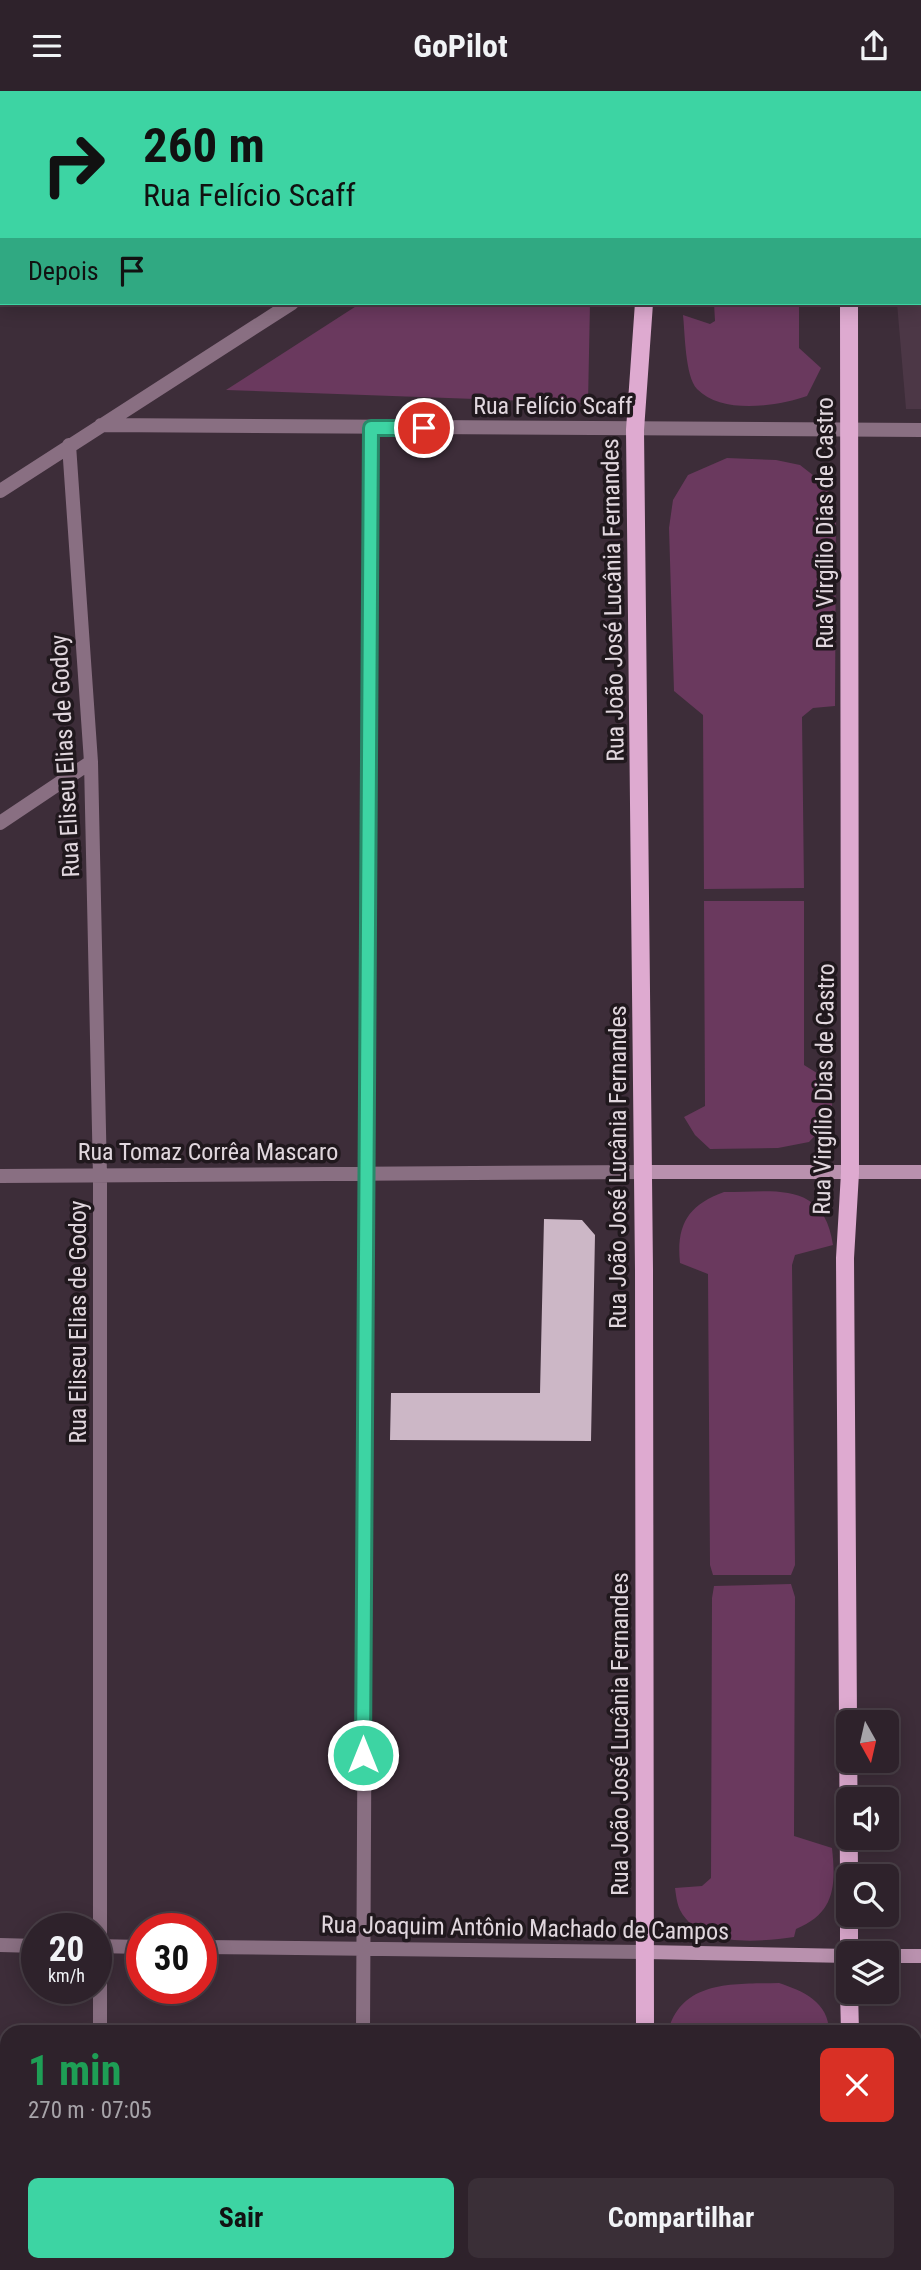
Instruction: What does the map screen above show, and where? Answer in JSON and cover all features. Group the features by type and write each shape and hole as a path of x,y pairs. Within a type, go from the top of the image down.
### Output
{"main road":[{"name":"Rua João José Lucânia Fernandes","path":"643,305 635,430 643,1172 645,2025"},
{"name":"Rua Virgílio Dias de Castro","path":"849,305 850,1173 845,1258 849,1864"},
{"name":"Rua Tomaz Corrêa Mascaro","path":"643,1172 921,1172"},
{"name":"Rua Joaquim Antônio Machado de Campos","path":"645,1952 836,1954"},
{"path":"899,1956 921,1956"},
{"path":"849,2004 850,2025"}],"street":[{"path":"0,491 289,305"},
{"name":"Rua Felício Scaff","path":"101,425 921,430"},
{"path":"363,2025 371,428"},
{"name":"Rua Eliseu Elias de Godoy","path":"69,445 91,762 100,1176 98,1913"},
{"path":"0,823 91,762"},
{"name":"Rua Tomaz Corrêa Mascaro","path":"0,1176 643,1172"},
{"path":"0,1945 21,1946"},
{"name":"Rua Joaquim Antônio Machado de Campos","path":"217,1947 645,1952"},
{"name":"Rua Eliseu Elias de Godoy","path":"99,2004 100,2025"}],"shaded area":[{"path":"358,305 590,305 588,403 226,390"},
{"path":"714,305 799,305 799,348 821,368 807,396 781,403 750,406 721,402 697,389 688,365 683,315 710,324 715,321"},
{"path":"897,305 921,305 921,409 906,409"},
{"path":"727,458 776,460 800,465 827,486 836,514 835,706 813,708 802,717 804,888 704,889 703,715 674,691 669,528 673,500 688,475"},
{"path":"704,901 804,901 804,1065 833,1083 828,1122 809,1142 778,1148 710,1149 695,1135 684,1117 705,1106"},
{"path":"724,1192 778,1192 794,1194 808,1200 819,1209 828,1224 833,1245 795,1255 792,1265 795,1565 791,1575 713,1575 710,1565 708,1274 680,1263 679,1250 683,1227 693,1210"},
{"path":"791,1584 795,1597 794,1836 832,1848 833,1886 826,1906 819,1915 796,1929 794,1937 747,1941 715,1937 689,1922 679,1908 675,1888 702,1886 711,1878 714,1586"},
{"path":"779,1983 797,1990 820,2005 828,2025 671,2025 685,2002 697,1993 728,1985"}],"building":[{"path":"544,1219 582,1220 595,1235 591,1441 390,1440 391,1393 540,1393"}],"route":[{"path":"363,1755 371,428 424,428"}]}
